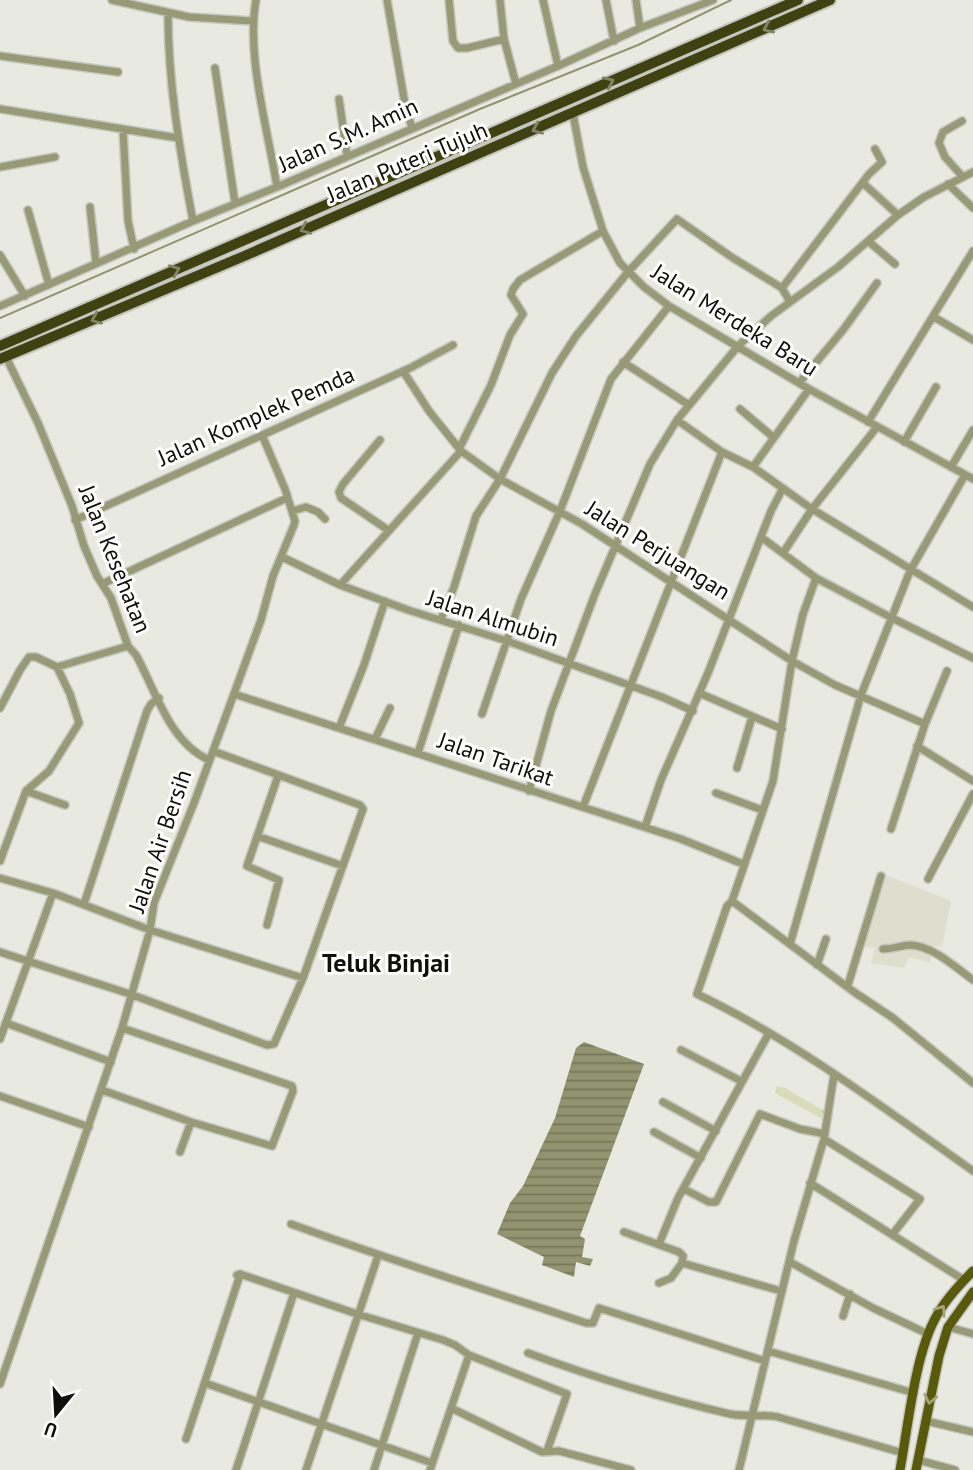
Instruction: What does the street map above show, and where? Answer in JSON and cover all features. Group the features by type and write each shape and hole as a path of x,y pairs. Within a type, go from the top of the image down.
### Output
{"highway":[{"name":"Jalan Puteri Tujuh","path":"0,346 798,0"},
{"name":"Jalan Puteri Tujuh","path":"3,358 573,114 830,0"},
{"path":"268,230 273,243"}],"main road":[{"path":"900,1470 928,1334 942,1307 973,1271"},
{"path":"917,1465 948,1327 973,1292"}],"street":[{"path":"111,0 212,20 252,21"},
{"path":"256,0 252,21 257,75 277,187"},
{"path":"387,0 405,104 412,128"},
{"path":"449,0 453,41 458,48 504,39"},
{"path":"500,0 504,39 516,84"},
{"path":"543,0 558,66"},
{"path":"606,0 614,41"},
{"path":"636,0 640,28"},
{"name":"Jalan S.M. Amin","path":"0,306 134,249 192,221 558,66 696,3 713,0"},
{"path":"168,13 169,60 178,138 192,221"},
{"path":"0,56 118,72"},
{"path":"215,68 235,203"},
{"path":"339,99 347,155"},
{"path":"0,109 178,138"},
{"name":"Jalan Merdeka Baru","path":"573,114 583,167 603,231 612,251 628,272 669,306 809,389 969,477"},
{"path":"962,121 943,132 939,143 945,157 962,176"},
{"path":"123,130 128,221 134,249"},
{"path":"782,288 882,162 875,149"},
{"path":"0,167 55,157"},
{"path":"529,791 551,711 569,663 650,464 677,420 738,346 790,302 898,215 973,172"},
{"path":"863,183 898,215"},
{"path":"948,184 973,208"},
{"path":"90,207 96,263"},
{"path":"28,210 48,285"},
{"path":"441,619 476,516 500,480 552,373 576,335 628,272 677,219 782,288 790,302"},
{"path":"340,585 461,449 491,385 510,335 523,314 511,296 513,289 520,280 603,231"},
{"path":"868,241 895,264"},
{"path":"868,422 973,251"},
{"path":"0,255 24,296"},
{"path":"799,383 877,283"},
{"path":"482,714 521,600 560,511 611,379 669,306"},
{"path":"934,317 973,340"},
{"name":"Jalan Komplek Pemda","path":"75,520 403,371 453,345"},
{"name":"Jalan Kesehatan","path":"3,358 38,424 72,506 75,520 102,584 111,598 128,646 136,655 184,743 209,760"},
{"path":"623,362 689,405"},
{"name":"Jalan Perjuangan","path":"403,371 429,411 461,449 500,480 560,511 729,618 764,645 835,685 925,723"},
{"path":"904,442 936,387"},
{"path":"753,467 809,389"},
{"path":"740,409 774,437"},
{"path":"677,420 722,452 753,467 812,509 910,571 973,607"},
{"path":"783,553 812,509 877,427"},
{"path":"951,467 973,430"},
{"path":"262,435 292,511 306,507 318,512 325,519"},
{"path":"380,440 339,492 341,498 388,530"},
{"path":"583,807 722,452"},
{"path":"790,944 861,695 890,617 910,571 969,477"},
{"path":"645,827 661,780 692,711 771,511 783,488"},
{"path":"102,584 287,498"},
{"name":"Jalan Air Bersih","path":"0,1384 122,1028 150,930 154,903 261,620 295,521 292,511"},
{"path":"761,537 816,578 973,657"},
{"name":"Jalan Almubin","path":"282,557 340,585 569,663 662,697 692,711"},
{"path":"816,578 803,614 792,661 773,781 697,994 769,1033 973,1171"},
{"path":"339,728 385,601"},
{"path":"418,752 459,625"},
{"path":"0,708 29,657 36,657 58,667 128,646"},
{"path":"0,861 26,791 50,771 79,723 58,667"},
{"path":"891,829 925,723 947,671"},
{"path":"699,693 782,729"},
{"name":"Jalan Tarikat","path":"234,694 701,846 742,869"},
{"path":"84,904 147,711 159,698"},
{"path":"376,739 390,708"},
{"path":"737,768 752,718"},
{"path":"917,746 972,777"},
{"path":"0,952 130,994 269,1045 276,1042 303,978 362,807 324,790 213,751"},
{"path":"267,925 278,880 247,867 278,776"},
{"path":"26,791 65,805"},
{"path":"716,793 762,810"},
{"path":"928,879 973,794"},
{"path":"257,836 342,866"},
{"path":"848,985 881,876"},
{"path":"0,878 53,893 150,930 303,978"},
{"path":"0,1040 53,893"},
{"path":"732,901 893,1018 973,1083"},
{"path":"817,964 827,939"},
{"path":"883,949 897,950 908,944 926,949 973,980"},
{"path":"6,1023 111,1062"},
{"path":"102,1090 191,1122 272,1146 294,1088 122,1028"},
{"path":"659,1244 684,1189 769,1033"},
{"path":"681,1050 741,1081"},
{"path":"739,1470 781,1291 825,1136 834,1075"},
{"path":"0,1096 89,1127"},
{"path":"663,1102 716,1130"},
{"path":"684,1189 709,1202 716,1202 760,1114 825,1136 920,1199 892,1235"},
{"path":"180,1152 191,1122"},
{"path":"654,1132 701,1158"},
{"path":"810,1183 964,1280"},
{"path":"291,1224 378,1256 586,1323 593,1324 599,1308 765,1361"},
{"path":"624,1232 679,1252 683,1256 682,1263 669,1279 659,1283"},
{"path":"306,1470 378,1256"},
{"path":"790,1262 873,1308 928,1334"},
{"path":"682,1263 781,1291"},
{"path":"186,1439 239,1278 237,1275 246,1275 455,1345 469,1356 567,1394 547,1451"},
{"path":"236,1470 294,1293"},
{"path":"843,1316 850,1294"},
{"path":"948,1327 973,1334"},
{"path":"374,1470 418,1332"},
{"path":"768,1351 914,1393"},
{"path":"528,1353 642,1390 732,1414 778,1417 903,1453"},
{"path":"205,1383 381,1445 431,1467 469,1356"},
{"path":"451,1408 542,1452 566,1453 631,1470"},
{"path":"926,1421 973,1432"},
{"path":"917,1465 955,1470"}],"shaded area":[{"path":"883,874 951,901 942,947 933,946 930,963 909,957 904,968 871,963 875,948 863,946"},
{"path":"584,1042 644,1064 580,1236 585,1239 582,1257 593,1259 590,1266 576,1262 574,1277 542,1265 544,1257 497,1234 510,1203 523,1186 555,1118 576,1048"}],"green space":[{"path":"777,1086 824,1111 822,1119 775,1093"}],"waterway":[{"path":"0,318 480,109 638,45 731,0"}],"district":[{"name":"Teluk Binjai","path":"386,963"}]}
